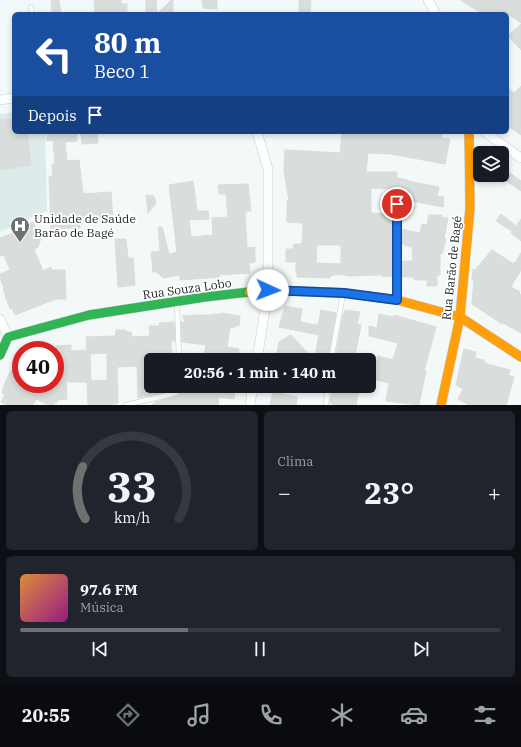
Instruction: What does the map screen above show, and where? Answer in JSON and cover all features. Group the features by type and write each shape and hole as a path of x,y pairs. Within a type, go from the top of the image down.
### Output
{"street":[{"path":"428,0 435,12"},
{"path":"0,100 12,98"},
{"path":"257,134 268,169 268,290 258,353"},
{"name":"Rua Barão de Bagé","path":"441,405 460,317 470,208 469,134"},
{"path":"488,134 521,158"},
{"name":"Rua Souza Lobo","path":"8,337 89,315 268,290 344,293 397,300 460,317 521,357"},
{"path":"0,319 8,337 0,355"},
{"path":"250,405 252,393"}],"lane":[{"path":"31,7 32,12"},
{"path":"384,203 397,204 397,300"},
{"path":"332,353 344,293"},
{"path":"177,302 179,353"},
{"path":"126,405 176,393"},
{"path":"326,405 327,393"}],"shaded area":[{"path":"12,112 12,134 45,134 47,211 0,232 0,114"}],"building":[{"path":"51,0 59,0 61,12 52,12"},
{"path":"94,0 121,0 121,4 127,4 127,12 95,12"},
{"path":"146,0 156,0 157,12 146,12"},
{"path":"171,0 173,0 173,12 159,12"},
{"path":"202,0 217,0 217,9 203,8"},
{"path":"299,0 311,0 310,12 299,12"},
{"path":"460,0 521,0 521,23 509,15 509,12 480,12"},
{"path":"521,24 521,50 509,37 509,35"},
{"path":"521,86 521,135 509,126 509,89 514,93"},
{"path":"12,118 12,134 27,134 31,165 0,170 0,120"},
{"path":"47,134 77,134 77,141 65,142 67,161 79,160 83,194 111,192 113,219 79,222 80,228 51,229 49,176 53,176 52,164 55,164 53,140 47,141"},
{"path":"81,134 97,134 98,143 82,144"},
{"path":"342,134 442,134 441,138 450,139 445,164 391,154 368,153 366,172 397,172 397,178 439,187 437,196 444,197 443,207 397,198 397,189 371,188 371,213 392,214 393,276 349,276 339,274 330,276 330,278 297,277 296,262 286,262 286,249 293,249 294,244 302,244 303,223 287,222 287,201 289,201 284,171 285,150 340,153","holes":["317,245 341,245 341,264 316,263"]},
{"path":"509,172 521,181 521,191 508,182"},
{"path":"193,181 197,211 208,211 209,219 189,220 191,237 213,235 212,218 228,217 226,194 219,194 218,185 248,184 251,211 245,211 247,248 255,247 255,262 249,263 250,273 180,280 180,275 163,278 157,272 153,272 151,252 160,251 158,227 162,227 169,254 177,252 169,185"},
{"path":"146,195 154,196 156,202 148,213"},
{"path":"501,214 516,226 521,219 521,241 511,233 512,231 496,221"},
{"path":"429,215 442,215 441,217 448,218 444,238 446,239 442,254 440,253 440,275 437,275 437,286 427,286 427,280 414,280 414,277 401,277 401,261 413,261 412,247 401,244 401,229 420,233 422,224 427,225"},
{"path":"33,222 41,238 38,247 34,249 43,271 51,267 51,270 65,270 66,299 56,299 15,315 12,308 10,309 0,278 0,274 10,270 4,255 0,256 0,238 25,228 24,226"},
{"path":"115,239 126,239 128,258 133,258 135,285 118,287"},
{"path":"492,250 514,264 521,253 521,270 511,287 520,292 519,293 521,295 521,333 503,323 502,324 472,304 474,280 472,280 473,269 475,270"},
{"path":"285,306 302,309 300,322 318,325 321,310 336,313 329,353 316,353 319,335 279,327"},
{"path":"345,310 360,312 357,324 361,325 355,353 336,353"},
{"path":"220,313 240,316 239,326 234,326 234,328 230,327 227,347 239,349 239,353 204,353 206,345 182,342 181,322 185,322 183,316 212,314 220,315"},
{"path":"379,314 393,317 394,315 436,327 424,371 426,371 419,405 386,401 389,383 376,380 376,364 378,356 393,360 398,343 369,336 369,326 377,328"},
{"path":"174,322 175,341 171,341 172,353 144,353 144,393 160,393 138,398 137,366 117,367 118,403 111,405 88,405 87,382 66,382 67,399 57,400 57,403 54,403 54,405 49,405 36,399 33,405 8,405 1,402 5,394 2,393 4,385 11,370 12,393 64,393 64,345 71,345 71,351 87,350 86,337 115,336 116,330 126,330 126,332 131,332 132,337 150,336 149,326 160,326 159,323","holes":["107,353 107,380 91,381 90,354"]},
{"path":"291,335 307,353 277,353 279,342"},
{"path":"464,349 476,352 475,358 484,360 484,363 510,370 508,375 514,377 506,405 469,405 458,399 463,389 456,385"},
{"path":"181,393 235,393 234,399 219,397 218,405 152,405 155,402 178,396"},
{"path":"273,393 297,397 296,405 270,405"},
{"path":"332,393 359,393 356,405 335,405 330,403"}],"traffic: fast":[{"path":"0,355 8,337 89,315 205,297 249,292"}],"traffic: slow":[{"path":"441,405 460,317 470,208 469,134"},
{"path":"249,292 268,290 344,293 397,300 460,317 521,357"}],"place":[{"name":"Unidade de Saúde Barão de Bagé","path":"20,243"}],"route":[{"path":"268,290 344,293 397,300 397,204"}]}
